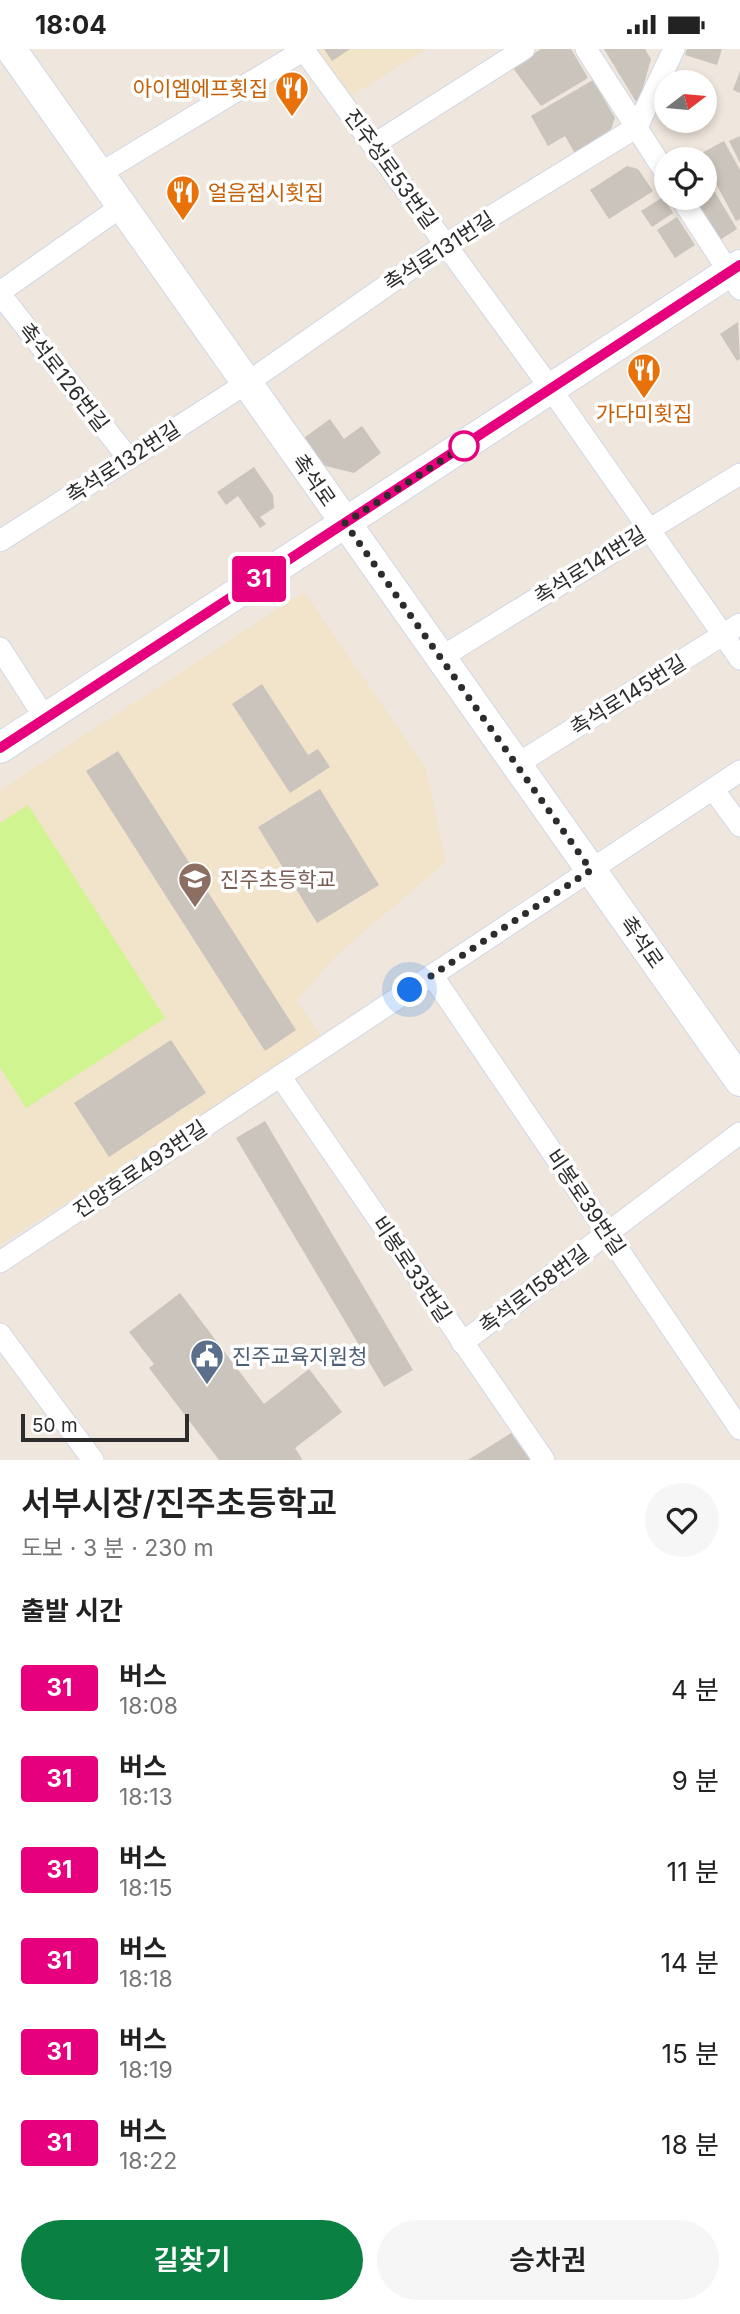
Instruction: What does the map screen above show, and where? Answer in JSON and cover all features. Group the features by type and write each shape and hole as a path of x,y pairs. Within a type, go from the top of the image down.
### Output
{"street":[{"name":"촉석로","path":"11,49 740,1081"},
{"path":"373,145 524,49"},
{"path":"586,49 654,154"},
{"path":"637,127 674,49"},
{"path":"99,174 304,50"},
{"name":"진주성로53번길","path":"304,50 551,389 648,529 732,629 740,659"},
{"name":"촉석로131번길","path":"247,383 446,244 637,127"},
{"name":"촉석로126번길","path":"122,206 0,293 129,459"},
{"path":"0,748 551,389 736,276 689,210"},
{"name":"촉석로132번길","path":"0,541 247,383"},
{"name":"촉석로141번길","path":"440,658 740,474"},
{"name":"촉석로145번길","path":"516,765 732,629"},
{"path":"0,648 45,718"},
{"name":"진양호로493번길","path":"0,1262 740,771"},
{"path":"713,789 740,826"},
{"name":"비봉로39번길","path":"432,975 740,1429"},
{"name":"비봉로33번길","path":"280,1076 544,1460"},
{"name":"촉석로158번길","path":"463,1343 740,1133"},
{"path":"0,1334 93,1460"}],"shaded area":[{"path":"312,49 427,49 348,98"},
{"name":"진주초등학교","path":"304,592 426,768 446,862 335,957 297,1001 322,1037 0,1245 0,790"}],"green space":[{"path":"28,805 165,1018 26,1108 0,1067 0,823"}],"building":[{"path":"324,49 350,49 332,61"},
{"path":"541,49 571,49 588,78 541,106 513,68"},
{"path":"604,49 645,49 651,59 638,105"},
{"path":"687,49 722,49 717,65 685,55"},
{"path":"740,71 740,93 733,90"},
{"path":"593,80 615,118 607,140 577,157 565,136 548,146 531,116"},
{"path":"740,136 740,163 729,141"},
{"path":"724,141 740,170 740,219 736,221 717,185 717,147 713,147"},
{"path":"627,166 638,169 653,191 609,219 590,190"},
{"path":"717,196 737,229 720,240 702,210 717,210"},
{"path":"654,203 654,210 671,210 673,213 652,227 641,211"},
{"path":"677,217 695,245 675,258 657,230"},
{"path":"738,322 740,359 737,361 720,334"},
{"path":"330,419 344,439 362,426 381,453 354,473 318,464 301,440"},
{"path":"254,467 273,495 274,508 260,517 266,524 260,528 238,496 226,505 217,492"},
{"path":"262,684 308,755 318,749 330,767 290,793 232,704"},
{"path":"118,751 296,1030 265,1051 86,771"},
{"path":"320,789 379,885 317,923 258,827"},
{"path":"171,1040 206,1093 109,1157 74,1103"},
{"path":"265,1121 413,1370 384,1387 236,1138"},
{"name":"진주교육지원청","path":"180,1293 264,1404 309,1369 342,1412 295,1448 301,1460 219,1460 149,1368 154,1364 129,1332"},
{"path":"511,1433 530,1460 468,1460"}],"bus line":[{"name":"31","path":"0,748 740,265"}],"place":[{"name":"아이엠에프횟집","path":"292,118"},
{"name":"얼음접시횟집","path":"183,222"},
{"name":"가다미횟집","path":"644,400"},
{"name":"진주초등학교","path":"195,909"},
{"name":"진주교육지원청","path":"207,1386"}],"route":[{"path":"410,990 591,870 345,523 464,446"}]}
